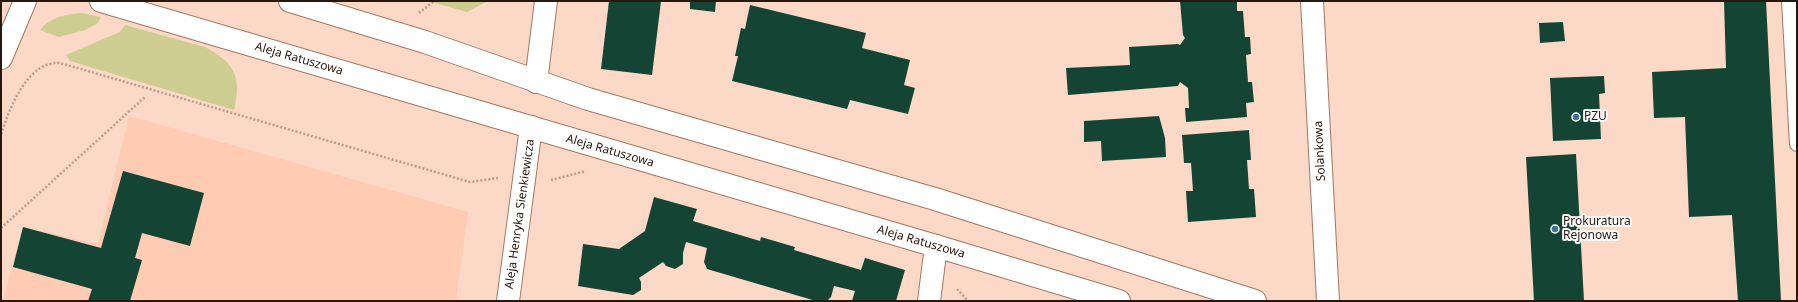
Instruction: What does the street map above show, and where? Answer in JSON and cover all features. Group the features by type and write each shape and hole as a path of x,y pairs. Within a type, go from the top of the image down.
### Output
{"street":[{"path":"1,58 25,1"},
{"name":"Aleja Ratuszowa","path":"101,1 1119,301"},
{"path":"290,1 425,42 588,99 935,199 1255,301"},
{"path":"536,82 546,1"},
{"name":"Solankowa","path":"1312,1 1328,301"},
{"name":"Aleja Henryka Sienkiewicza","path":"508,301 531,127"},
{"path":"929,301 936,246"}],"lane":[{"path":"1789,1 1797,144"}],"path":[{"path":"416,16 434,1"},
{"path":"1,134 19,92 30,77 37,71 53,63 60,63 470,182 508,177 555,180 589,170"},
{"path":"1,228 145,97"}],"shaded area":[{"path":"129,116 468,212 456,301 3,301 23,227 98,244"}],"green space":[{"path":"428,1 488,1 467,12"},
{"path":"82,13 101,17 98,23 85,30 59,37 40,30 53,19 70,14"},
{"path":"125,25 205,47 223,59 234,72 236,80 237,88 234,110 70,61 66,55 120,32"}],"building":[{"path":"609,1 661,1 652,75 601,69"},
{"path":"690,1 716,1 715,12 690,9"},
{"path":"1180,1 1237,1 1237,11 1243,11 1245,37 1250,37 1251,54 1246,55 1248,82 1252,82 1254,102 1246,103 1247,117 1186,122 1185,108 1189,108 1188,88 1180,82 1178,86 1068,95 1066,68 1130,65 1129,47 1180,45 1185,38 1183,35"},
{"path":"1724,1 1766,1 1781,301 1738,301 1732,215 1689,217 1685,117 1654,118 1652,72 1726,68"},
{"path":"750,5 866,33 862,48 910,60 904,85 915,88 908,114 850,100 847,109 732,81 738,56 735,56 741,28 745,29"},
{"path":"1563,22 1565,41 1540,43 1539,23"},
{"name":"PZU","path":"1604,76 1605,93 1599,94 1601,139 1553,141 1550,78"},
{"path":"1159,116 1165,138 1166,157 1102,161 1101,141 1084,142 1084,121"},
{"path":"1249,130 1251,160 1247,160 1249,189 1254,189 1256,217 1188,222 1186,191 1193,191 1191,163 1184,163 1182,135"},
{"name":"Prokuratura Rejonowa","path":"1576,154 1584,301 1534,301 1526,157"},
{"path":"123,171 204,193 190,246 142,233 135,258 142,260 130,301 88,301 92,289 13,267 23,227 101,248"},
{"path":"654,197 697,209 693,221 760,241 761,237 795,247 794,250 861,270 865,258 905,270 896,301 852,301 855,291 834,286 831,297 827,301 816,301 707,269 704,262 707,248 686,242 683,253 683,264 675,269 666,266 663,262 639,278 641,282 641,290 633,295 578,286 583,244 619,249 645,231"}],"place":[{"name":"PZU","path":"1576,117"},
{"name":"Prokuratura Rejonowa","path":"1555,229"}]}
